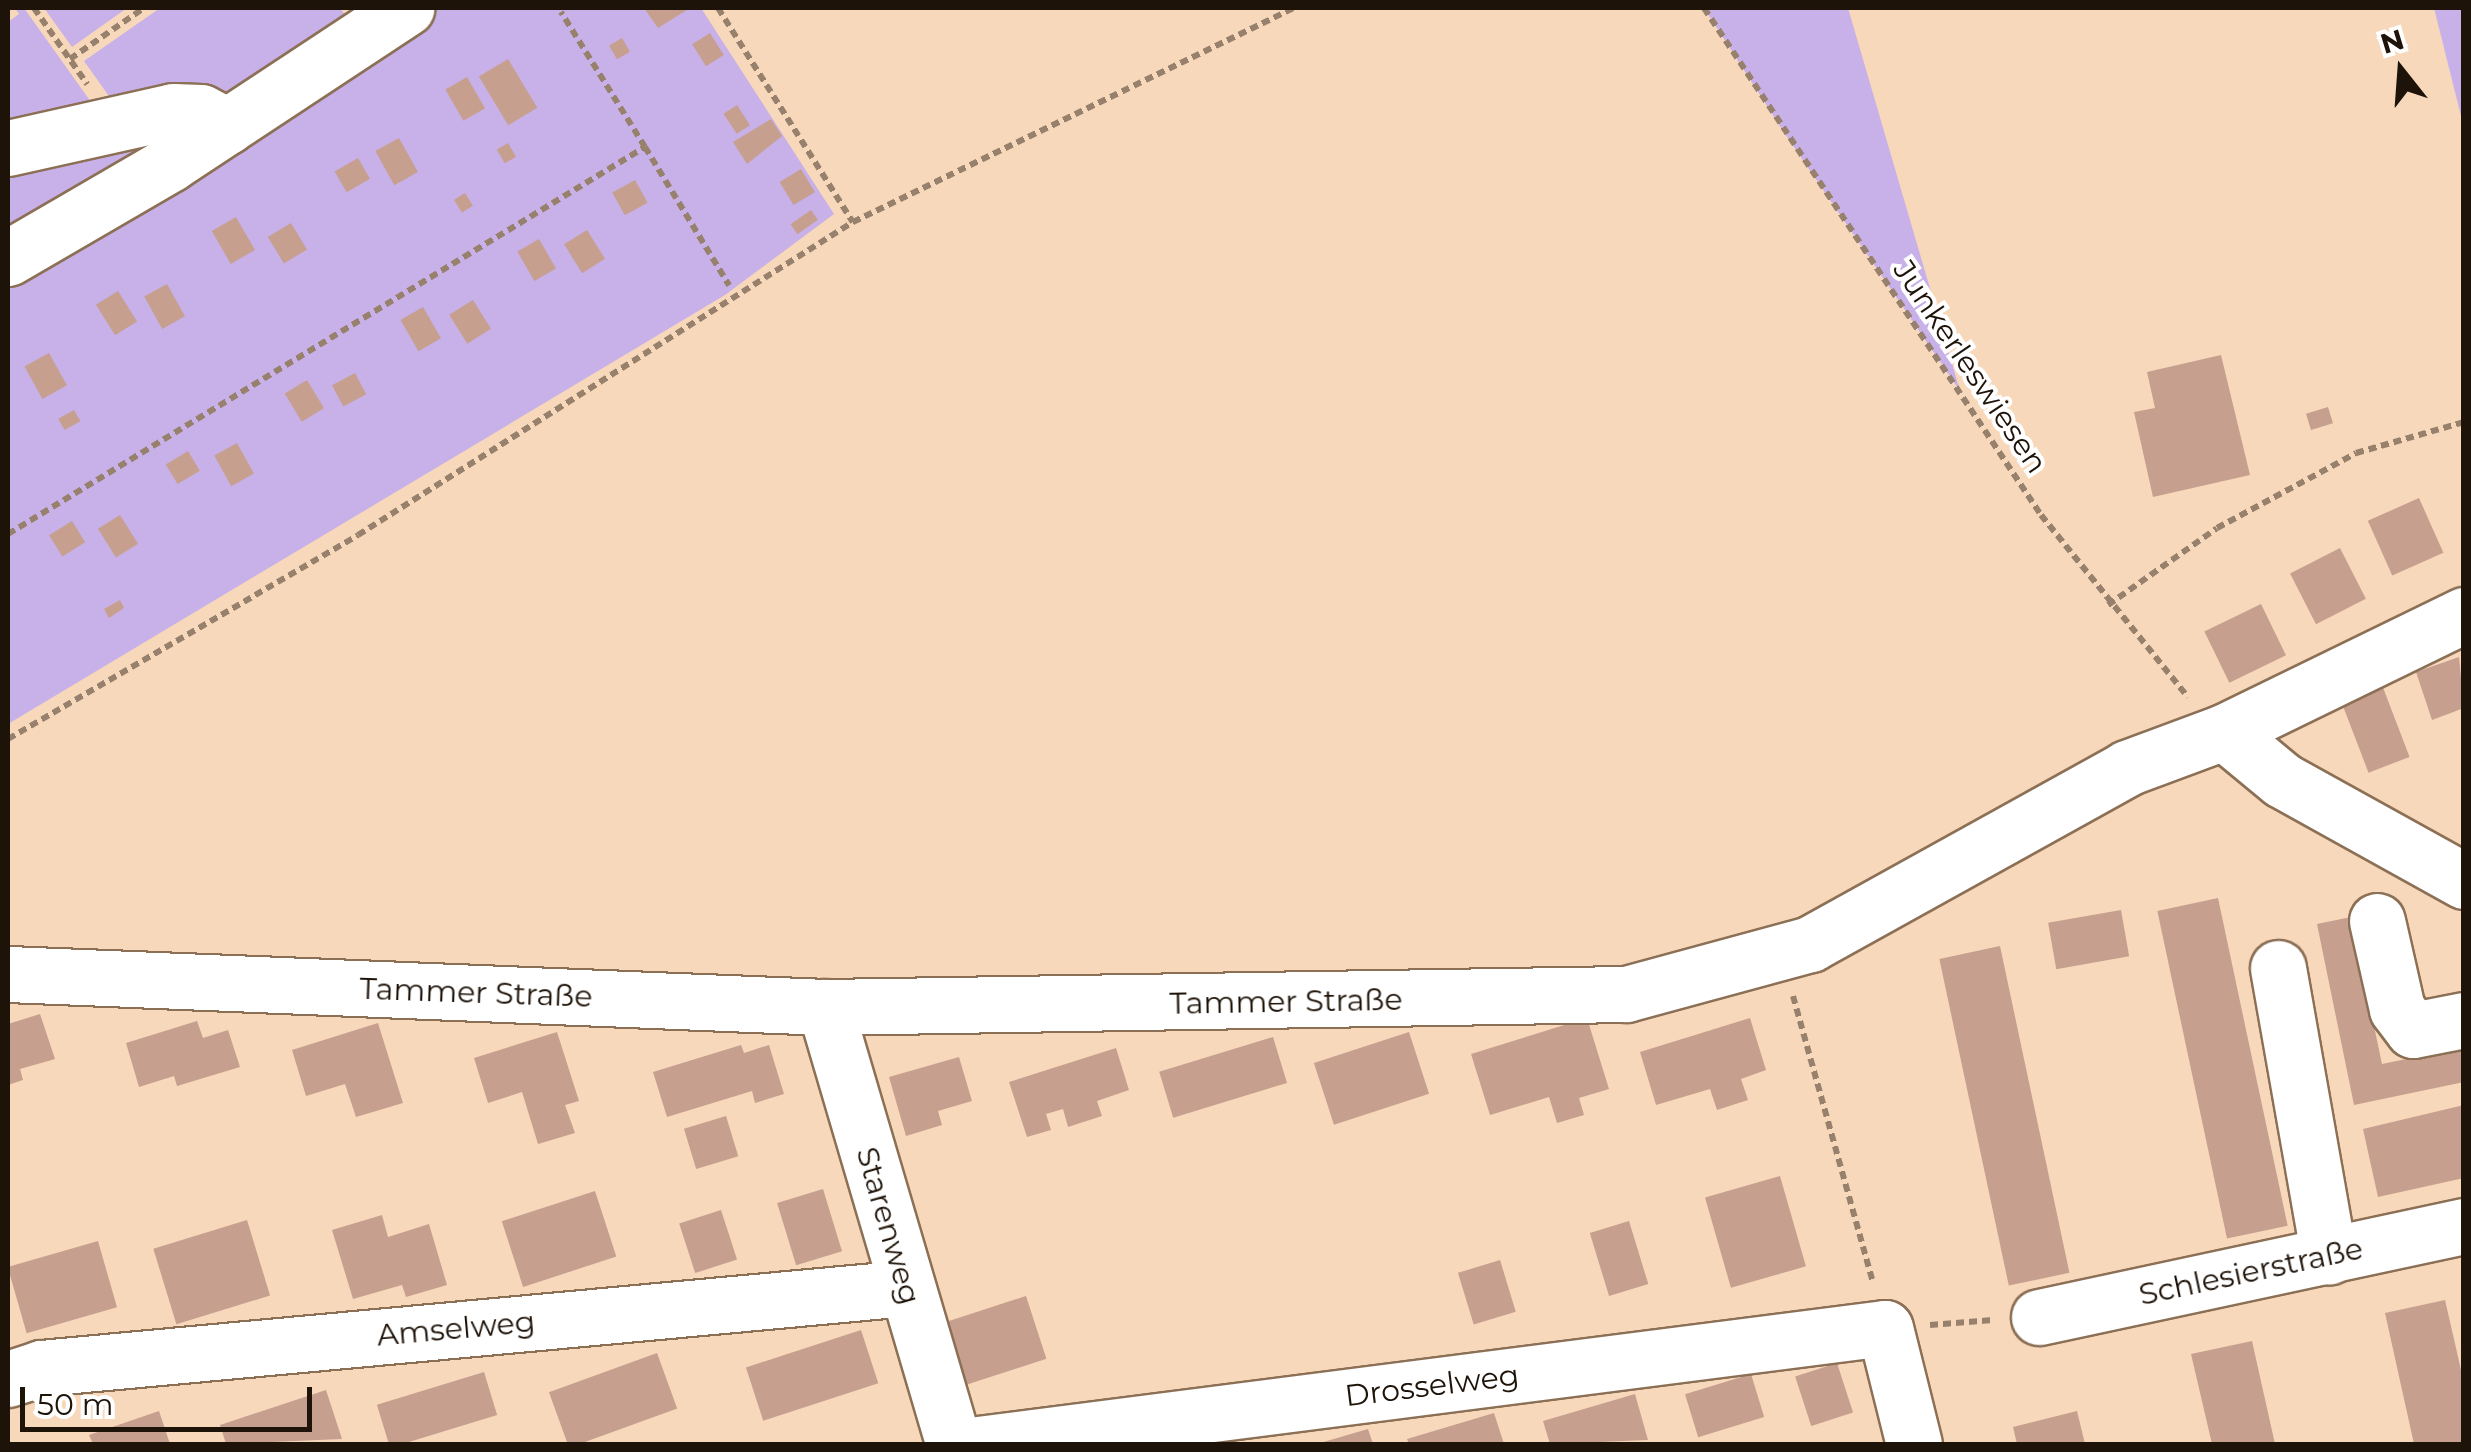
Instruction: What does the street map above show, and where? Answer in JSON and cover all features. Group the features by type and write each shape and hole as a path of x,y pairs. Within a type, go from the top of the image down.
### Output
{"street":[{"path":"8,258 227,126 406,8"},
{"path":"8,148 112,120 201,112 227,126"},
{"name":"Tammer Straße","path":"8,974 825,1007 1626,994 1810,944 2126,768 2224,732 2464,615"},
{"path":"2224,732 2282,780 2464,881"},
{"path":"2376,921 2397,1009 2413,1030 2464,1020"},
{"path":"2278,968 2330,1256"},
{"name":"Starenweg","path":"825,1007 954,1444"},
{"name":"Schlesierstraße","path":"2039,1317 2464,1226"},
{"name":"Amselweg","path":"8,1379 40,1368 906,1288"},
{"path":"1886,1328 1914,1444"},
{"name":"Drosselweg","path":"978,1444 1886,1328"}],"path":[{"path":"34,8 112,120"},
{"path":"70,59 144,8"},
{"path":"718,8 853,222"},
{"path":"8,739 358,535 853,222 1294,8"},
{"name":"Junkerleswiesen","path":"1704,8 2041,515 2108,604 2224,732"},
{"path":"561,12 729,286"},
{"path":"8,534 645,147"},
{"path":"2108,604 2218,528 2356,454 2464,422"},
{"path":"1780,952 1886,1328 2039,1317"}],"shaded area":[{"path":"15,8 24,8 101,116 8,140 8,22 19,14"},
{"path":"44,8 127,8 72,47"},
{"path":"160,8 340,8 357,31 248,88 116,106 84,61"},
{"path":"430,8 701,8 834,214 725,295 8,724 8,275"},
{"path":"1704,8 1848,8 1960,391 1783,131"},
{"path":"2434,8 2463,8 2463,124"},
{"path":"182,131 8,239 8,164"}],"building":[{"path":"644,8 690,8 658,28"},
{"path":"710,33 724,55 706,66 692,44"},
{"path":"622,38 630,52 617,59 609,46"},
{"path":"508,59 537,108 508,125 479,77"},
{"path":"467,77 485,108 463,121 445,90"},
{"path":"737,105 750,125 737,134 724,114"},
{"path":"771,119 782,136 747,164 733,142"},
{"path":"399,138 418,172 394,185 375,151"},
{"path":"508,143 516,157 505,163 497,150"},
{"path":"358,158 370,179 347,192 335,172"},
{"path":"801,169 815,192 793,205 780,182"},
{"path":"635,180 648,203 625,215 612,193"},
{"path":"465,193 473,206 462,213 454,200"},
{"path":"811,210 818,220 797,234 791,224"},
{"path":"236,217 255,250 231,264 212,231"},
{"path":"291,223 307,250 284,263 268,237"},
{"path":"587,230 605,259 582,273 564,244"},
{"path":"539,239 556,268 534,281 517,252"},
{"path":"167,284 185,316 162,329 144,297"},
{"path":"118,291 137,322 115,335 96,305"},
{"path":"473,300 491,329 467,344 449,315"},
{"path":"423,307 441,338 418,351 400,320"},
{"path":"49,353 67,385 42,399 25,367"},
{"path":"2221,355 2250,475 2153,497 2134,412 2155,408 2147,372"},
{"path":"355,373 366,394 343,406 332,385"},
{"path":"307,380 324,408 302,422 285,393"},
{"path":"2328,407 2333,423 2311,430 2306,414"},
{"path":"74,410 80,421 65,430 58,419"},
{"path":"237,443 254,474 231,486 214,456"},
{"path":"188,451 200,471 178,484 166,464"},
{"path":"2419,498 2443,553 2392,576 2368,521"},
{"path":"120,515 138,544 116,558 98,529"},
{"path":"72,521 85,542 62,557 49,535"},
{"path":"2340,548 2366,599 2316,624 2290,573"},
{"path":"120,600 124,608 109,618 104,609"},
{"path":"2261,604 2286,655 2229,683 2204,632"},
{"path":"2459,657 2464,708 2432,720 2416,672"},
{"path":"2382,685 2410,757 2369,773 2341,701"},
{"path":"2218,898 2288,1226 2227,1239 2157,911"},
{"path":"2121,910 2129,956 2056,969 2048,923"},
{"path":"2351,917 2382,1064 2464,1047 2464,1082 2354,1105 2317,924"},
{"path":"2000,946 2069,1273 2009,1286 1939,959"},
{"path":"40,1014 55,1059 20,1069 23,1080 8,1085 8,1024"},
{"path":"1587,1018 1609,1089 1579,1098 1584,1115 1557,1123 1549,1097 1490,1115 1471,1054"},
{"path":"1750,1018 1766,1070 1741,1079 1748,1100 1717,1110 1710,1089 1656,1105 1640,1052"},
{"path":"197,1021 203,1038 228,1030 240,1067 177,1086 174,1076 139,1087 126,1043"},
{"path":"378,1023 403,1103 356,1117 345,1084 306,1096 292,1050"},
{"path":"557,1032 579,1101 565,1105 575,1133 538,1144 522,1092 488,1103 474,1058"},
{"path":"1409,1032 1429,1094 1334,1125 1314,1063"},
{"path":"1273,1037 1287,1083 1173,1118 1159,1072"},
{"path":"741,1045 744,1053 769,1045 784,1094 755,1103 752,1091 667,1117 653,1072"},
{"path":"1116,1048 1129,1090 1097,1101 1102,1116 1068,1127 1063,1109 1046,1114 1051,1130 1027,1137 1009,1082"},
{"path":"959,1057 972,1101 938,1111 942,1125 906,1136 889,1077"},
{"path":"2464,1105 2464,1178 2378,1197 2363,1129"},
{"path":"726,1116 738,1156 696,1169 684,1129"},
{"path":"1780,1176 1806,1266 1731,1288 1705,1197"},
{"path":"823,1189 842,1251 796,1265 777,1203"},
{"path":"595,1191 616,1257 523,1287 502,1221"},
{"path":"721,1210 737,1259 695,1273 679,1224"},
{"path":"382,1215 388,1237 429,1224 447,1285 406,1297 402,1285 353,1299 332,1230"},
{"path":"247,1220 270,1296 176,1324 153,1249"},
{"path":"1629,1221 1648,1284 1609,1296 1590,1233"},
{"path":"98,1241 117,1307 27,1333 8,1267"},
{"path":"1500,1260 1516,1312 1474,1325 1458,1273"},
{"path":"1026,1296 1046,1359 966,1385 945,1322"},
{"path":"2445,1300 2464,1383 2464,1444 2414,1444 2385,1313"},
{"path":"861,1330 878,1383 763,1421 746,1367"},
{"path":"2252,1341 2275,1444 2212,1444 2191,1354"},
{"path":"657,1353 677,1408 579,1444 568,1444 549,1392"},
{"path":"1837,1363 1853,1412 1811,1426 1795,1377"},
{"path":"484,1372 497,1415 402,1444 389,1444 377,1405"},
{"path":"1751,1374 1764,1417 1698,1437 1685,1394"},
{"path":"326,1390 342,1439 226,1444 220,1425"},
{"path":"1635,1394 1648,1440 1550,1444 1543,1421"},
{"path":"159,1411 170,1444 93,1444 89,1435"},
{"path":"2077,1411 2085,1444 2017,1444 2013,1427"},
{"path":"1494,1413 1504,1444 1409,1444 1407,1439"},
{"path":"1368,1429 1373,1444 1320,1444 1320,1443"}]}
